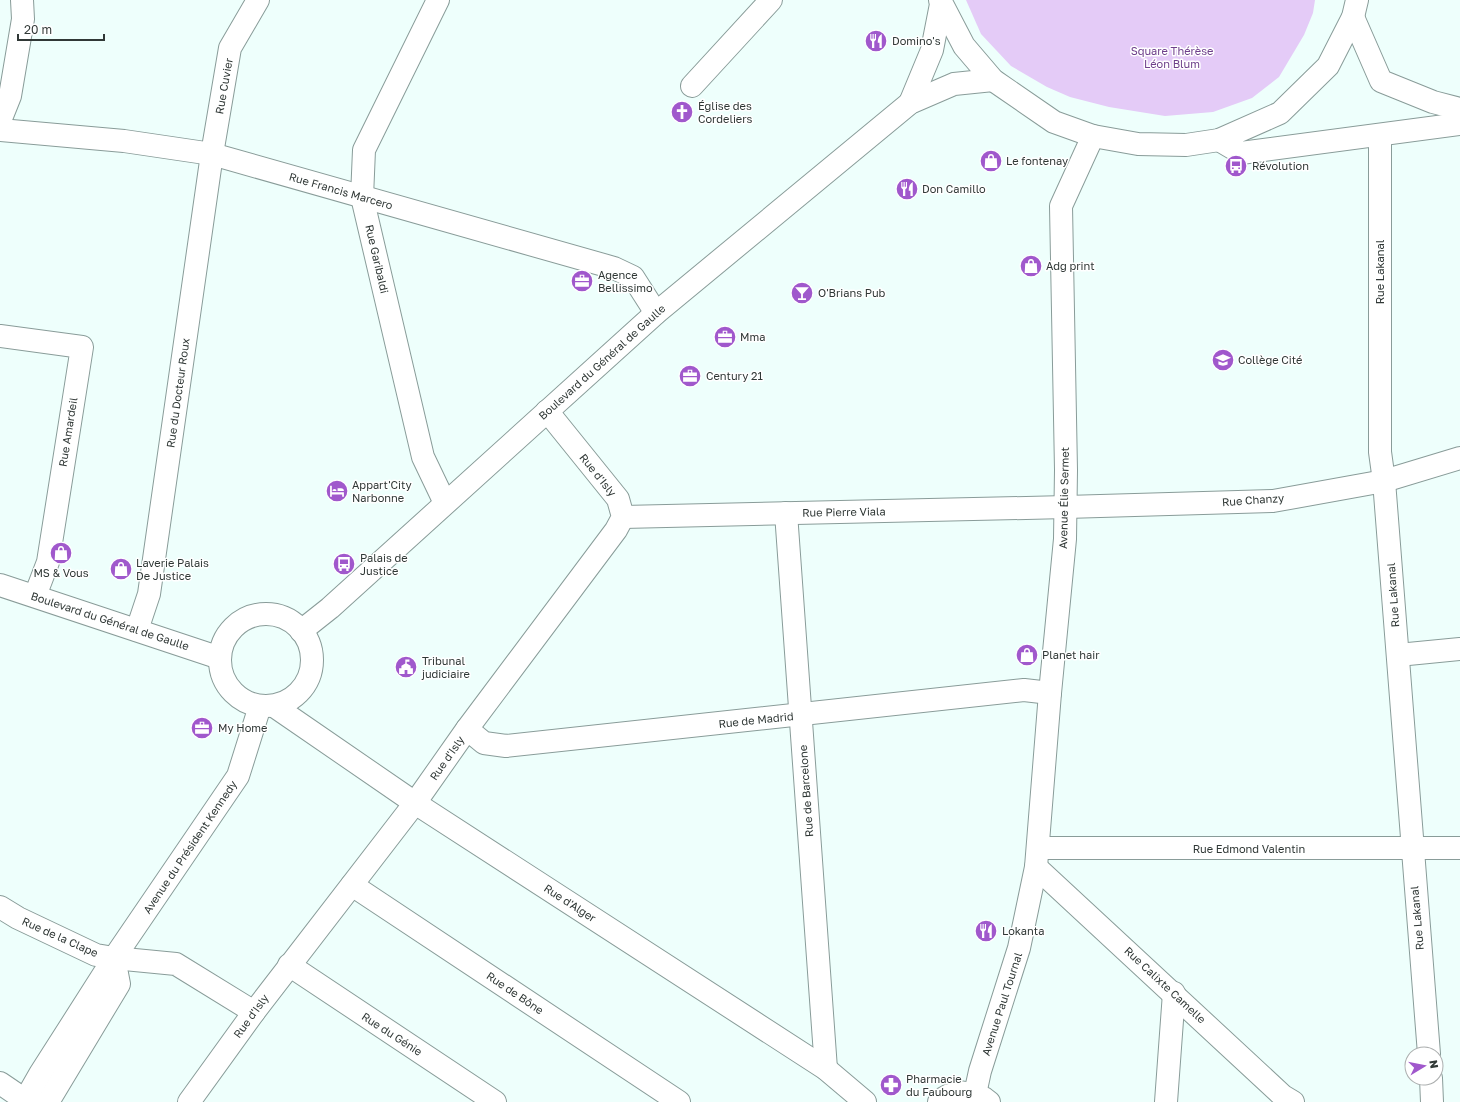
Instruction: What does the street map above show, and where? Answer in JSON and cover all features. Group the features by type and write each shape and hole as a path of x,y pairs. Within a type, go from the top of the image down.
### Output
{"street":[{"path":"0,121 10,96 23,19 22,0"},
{"name":"Rue Cuvier","path":"212,154 230,48 258,0"},
{"name":"Rue Garibaldi","path":"438,0 364,150 362,197 423,457 445,503"},
{"path":"692,86 771,0"},
{"path":"941,2 964,46 993,80 1054,122 1093,136 1138,144 1186,145 1219,140 1280,113 1328,66 1355,8"},
{"name":"Boulevard du Général de Gaulle","path":"910,103 932,50 941,2"},
{"path":"1355,8 1381,81 1433,102 1460,109"},
{"name":"Boulevard du Général de Gaulle","path":"301,631 330,608 656,313 910,103 954,84 993,80"},
{"path":"1219,140 1241,153 1380,136 1460,124"},
{"name":"Rue Francis Marcero","path":"0,130 124,141 212,154 614,268 633,277 656,313"},
{"name":"Avenue Élie Sermet","path":"1038,857 1050,693 1065,539 1066,507 1061,206 1093,136"},
{"name":"Rue Lakanal","path":"1380,136 1380,452 1384,481 1398,655 1427,1046"},
{"name":"Rue du Docteur Roux","path":"137,630 149,594 212,154"},
{"name":"Rue Amardeil","path":"0,336 82,347 48,562 35,596"},
{"name":"Rue d'Isly","path":"189,1102 254,1012 415,803 467,729 616,530 623,517 618,499 547,411"},
{"name":"Rue Chanzy","path":"1066,507 1273,501 1384,481 1460,458"},
{"name":"Rue Pierre Viala","path":"623,517 1066,507"},
{"name":"Rue de Barcelone","path":"786,513 826,1069"},
{"name":"Boulevard du Général de Gaulle","path":"0,585 220,658"},
{"path":"265,614 278,616 291,622 301,631 308,643 312,656 311,670 306,683 298,694 286,702 266,706 248,703 230,690 224,680 220,658 223,644 230,632 240,623 252,617 265,614"},
{"path":"1398,655 1460,649"},
{"name":"Rue de Madrid","path":"467,729 484,743 506,746 1024,690 1050,693"},
{"name":"Rue d'Alger","path":"266,706 826,1069 865,1102"},
{"name":"Avenue du Président Kennedy","path":"26,1101 114,958 238,776 266,706"},
{"name":"Rue Edmond Valentin","path":"1038,857 1460,848"},
{"name":"Rue Calixte Camelle","path":"1038,857 1174,993 1283,1096 1293,1102"},
{"name":"Avenue Paul Tournal","path":"982,1098 980,1071 1019,948 1038,857"},
{"name":"Rue de Bône","path":"352,885 679,1102"},
{"name":"Rue de la Clape","path":"0,907 18,918 96,955 176,964 254,1012"},
{"path":"48,1102 119,984 114,958"},
{"name":"Rue du Génie","path":"289,966 470,1095 495,1102"},
{"path":"1166,1102 1174,993"},
{"path":"0,1083 26,1101"},
{"path":"1431,1086 1432,1102"},
{"path":"939,1102 952,1094 963,1092 982,1098"}],"green space":[{"name":"Square Thérèse Léon Blum","path":"966,0 1315,0 1313,13 1304,35 1279,77 1252,98 1213,112 1165,116 1109,107 1070,97 1047,87 1011,66 981,34"}],"place":[{"name":"Domino's","path":"876,41"},
{"name":"Église des Cordeliers","path":"682,112"},
{"name":"Le fontenay","path":"991,161"},
{"name":"Révolution","path":"1236,166"},
{"name":"Don Camillo","path":"907,189"},
{"name":"Adg print","path":"1031,266"},
{"name":"Agence Bellissimo","path":"582,281"},
{"name":"O'Brians Pub","path":"802,293"},
{"name":"Mma","path":"725,337"},
{"name":"Collège Cité","path":"1223,360"},
{"name":"Century 21","path":"690,376"},
{"name":"Appart'City Narbonne","path":"337,491"},
{"name":"MS & Vous","path":"61,553"},
{"name":"Palais de Justice","path":"344,564"},
{"name":"Laverie Palais De Justice","path":"121,569"},
{"name":"Planet hair","path":"1027,655"},
{"name":"Tribunal judiciaire","path":"406,667"},
{"name":"My Home","path":"202,728"},
{"name":"Lokanta","path":"986,931"},
{"name":"Pharmacie du Faubourg","path":"891,1085"}]}
